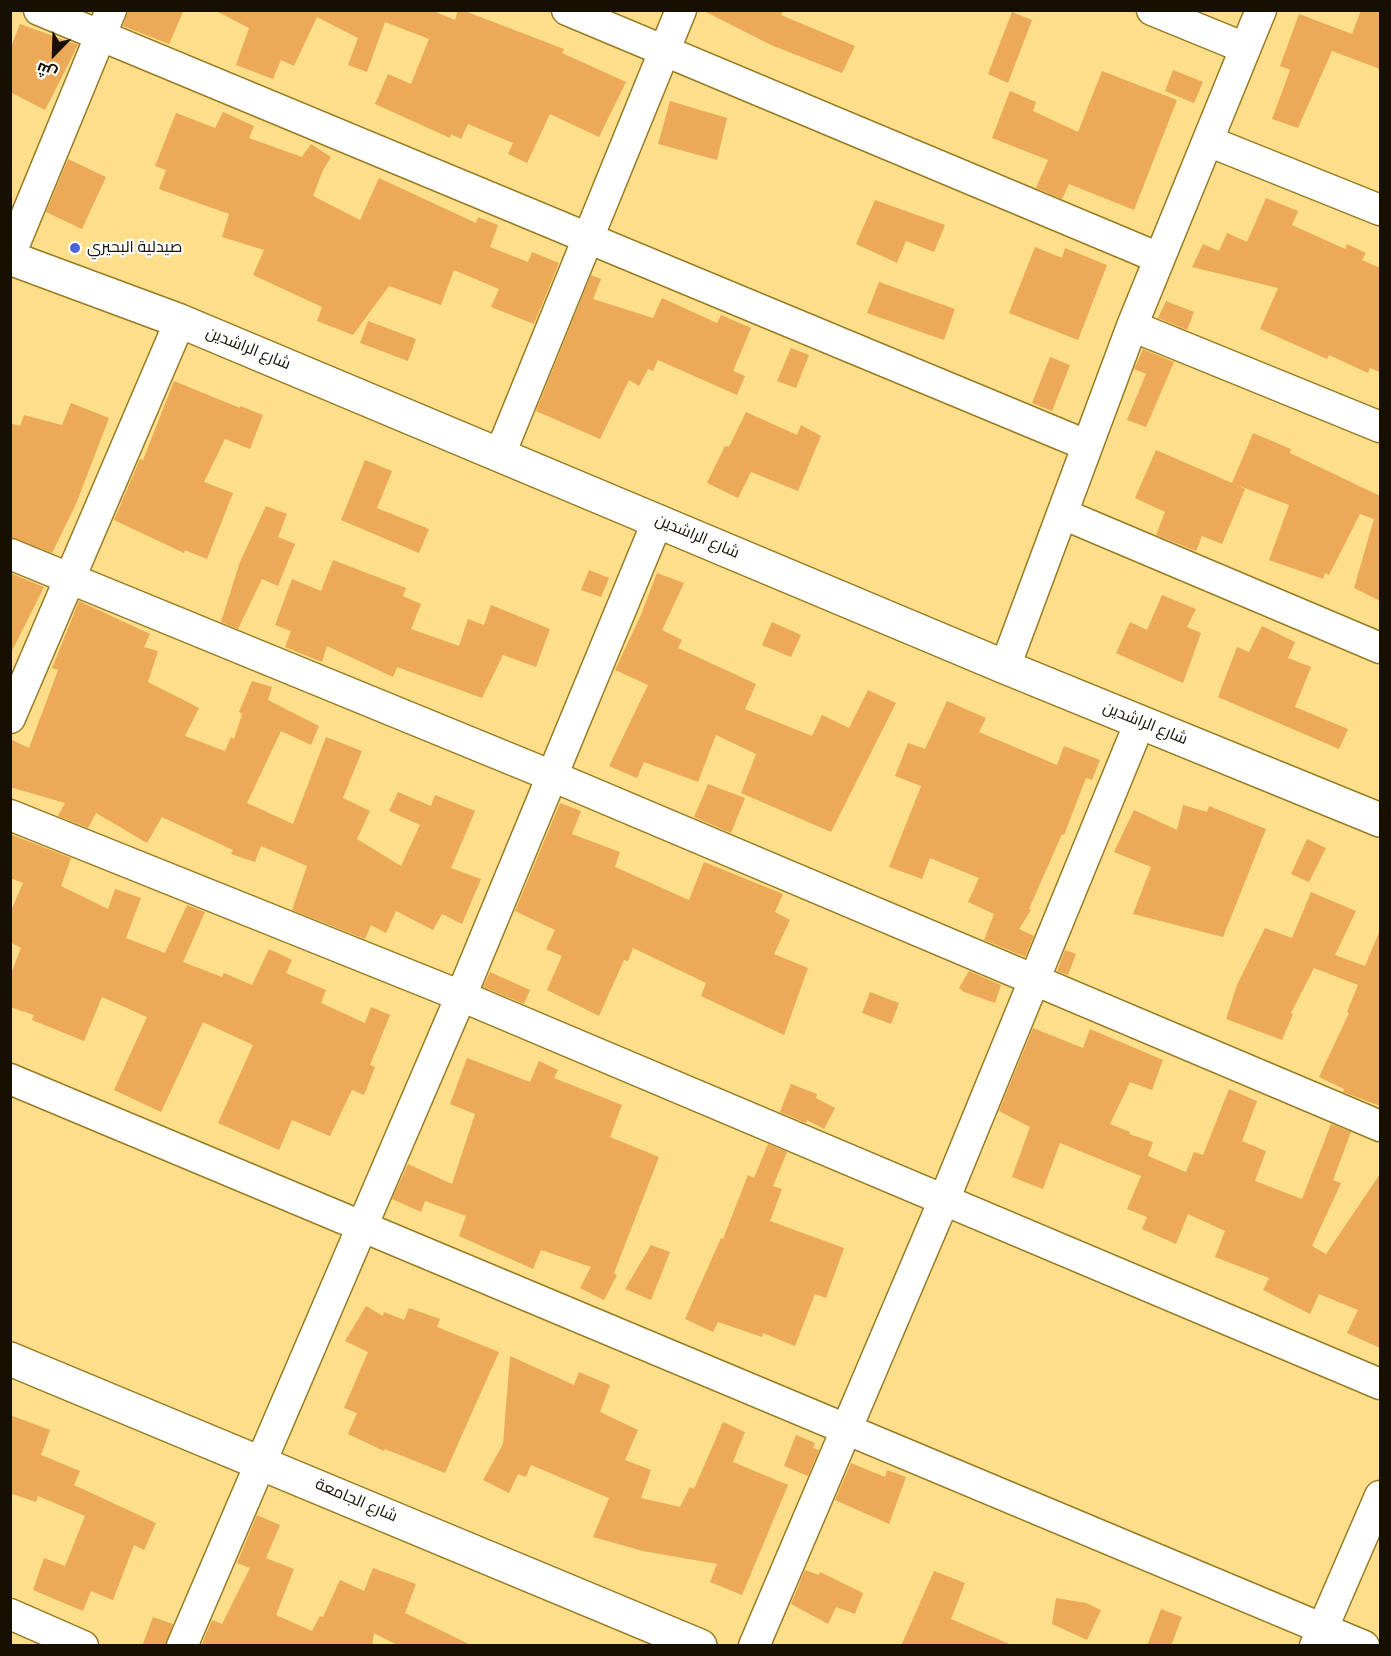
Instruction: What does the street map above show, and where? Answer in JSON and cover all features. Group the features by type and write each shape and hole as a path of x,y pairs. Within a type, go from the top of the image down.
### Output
{"street":[{"path":"39,10 106,23 589,237 1086,446"},
{"path":"567,10 1159,258"},
{"path":"500,454 681,10"},
{"path":"1152,10 1245,48"},
{"path":"1005,667 1132,326 1261,10"},
{"path":"10,256 106,23"},
{"path":"1208,141 1380,210"},
{"name":"شارع الراشدين","path":"10,256 180,321 1005,667 1380,820"},
{"path":"10,718 180,321"},
{"path":"1132,326 1380,428"},
{"path":"1063,514 1380,648"},
{"path":"182,1646 361,1224 461,996 658,520"},
{"path":"10,554 71,577 552,776 1380,1126"},
{"path":"754,1646 944,1200 1140,722"},
{"path":"10,815 461,996 1380,1384"},
{"path":"10,1079 848,1428 1319,1637 1364,1646"},
{"name":"شارع الجامعة","path":"10,1359 260,1461 700,1646"},
{"path":"1319,1637 1380,1496"},
{"path":"10,1614 83,1646"}],"building":[{"path":"128,10 184,10 169,44 123,26"},
{"path":"214,10 431,10 455,20 458,10 462,10 564,49 562,53 626,82 599,137 550,114 527,163 508,154 513,143 468,124 461,139 451,134 450,138 375,104 388,74 411,84 429,39 385,22 367,72 348,65 358,38 317,17 294,66 281,60 273,79 236,65 249,28"},
{"path":"702,10 783,10 781,15 855,46 842,73 771,45"},
{"path":"1361,10 1380,10 1380,69 1332,51 1298,128 1272,119 1290,70 1280,66 1299,14 1352,34"},
{"path":"1012,12 1032,20 1008,83 988,74"},
{"path":"20,24 78,45 45,110 10,92 10,49"},
{"path":"1173,70 1203,82 1194,103 1165,91"},
{"path":"1102,71 1177,100 1134,210 1069,184 1062,199 1036,188 1048,160 992,138 1010,91 1036,102 1033,111 1078,132"},
{"path":"670,101 727,118 717,160 658,144"},
{"path":"223,112 254,126 249,138 302,157 311,144 331,157 323,170 313,196 360,220 379,178 476,223 478,217 498,225 490,247 528,262 532,252 559,263 534,324 491,307 499,289 454,270 441,305 389,286 353,335 317,321 322,307 253,275 264,250 222,237 229,214 159,189 166,170 155,166 176,113 215,128"},
{"path":"68,159 106,177 82,229 46,212"},
{"path":"1266,198 1298,211 1292,225 1345,249 1347,244 1366,253 1362,260 1380,268 1380,372 1370,368 1368,373 1329,355 1327,359 1260,329 1278,288 1192,267 1203,244 1219,251 1227,233 1247,242"},
{"path":"875,200 945,225 934,252 906,241 897,263 856,244"},
{"path":"1035,247 1062,258 1065,248 1107,265 1078,340 1009,313"},
{"path":"591,275 601,279 593,299 653,318 662,298 717,323 721,315 751,328 733,371 745,376 737,395 658,360 653,371 648,369 639,386 629,380 600,439 536,411"},
{"path":"879,282 955,309 944,340 867,313"},
{"path":"1166,301 1194,312 1187,330 1158,318"},
{"path":"368,321 416,339 408,361 360,343"},
{"path":"791,348 809,355 796,388 777,381"},
{"path":"1143,349 1174,362 1146,427 1127,420 1146,374 1134,369"},
{"path":"1050,357 1070,365 1052,411 1032,403"},
{"path":"174,381 263,415 250,449 225,439 204,482 233,493 207,559 185,550 184,553 114,520 140,459 143,460"},
{"path":"71,403 109,418 76,504 52,553 10,537 10,423 20,426 24,415 62,425"},
{"path":"746,412 797,435 801,425 821,436 798,491 751,472 738,498 707,483 725,446 729,447"},
{"path":"1253,433 1291,449 1290,453 1380,496 1380,601 1354,588 1374,519 1360,514 1329,575 1325,573 1323,579 1269,560 1289,505 1237,485 1245,489 1222,544 1202,536 1196,551 1156,535 1165,512 1135,498 1156,450 1232,483"},
{"path":"365,460 392,471 377,508 429,529 419,553 341,520"},
{"path":"266,506 287,514 278,537 295,544 278,586 262,579 238,629 221,622 240,562"},
{"path":"333,560 406,588 403,596 421,604 411,629 459,646 468,619 484,625 491,605 550,629 536,667 503,655 482,698 397,667 393,677 327,646 322,662 285,647 291,631 275,625 292,579 321,591"},
{"path":"589,570 609,578 601,597 581,590"},
{"path":"10,573 44,587 10,655"},
{"path":"657,573 684,583 662,630 682,640 678,648 756,684 745,709 812,736 822,715 849,728 868,690 896,703 831,832 741,793 756,754 716,735 698,782 644,762 637,778 609,766 648,685 615,670 640,617"},
{"path":"1162,595 1196,609 1187,627 1201,633 1183,683 1116,653 1130,622 1147,630"},
{"path":"79,601 150,634 144,647 158,651 148,682 199,708 185,736 225,751 231,737 234,739 242,714 239,712 252,681 272,687 268,700 319,726 311,745 281,731 247,803 293,824 326,737 362,751 343,798 370,811 357,839 401,866 420,825 389,811 398,792 431,806 435,795 475,811 451,868 481,879 462,924 442,914 433,930 396,911 386,933 371,925 365,939 292,910 307,866 261,846 255,862 231,854 233,850 162,817 147,843 96,813 88,828 58,816 65,803 10,787 10,739 29,748 58,670 52,668"},
{"path":"772,622 801,635 791,657 762,645"},
{"path":"1262,626 1295,642 1288,658 1311,667 1295,707 1348,729 1339,749 1218,697 1237,647 1249,652"},
{"path":"947,701 986,718 979,732 1057,765 1064,746 1100,760 1092,780 1086,778 1064,835 1062,834 1029,909 1031,910 1019,929 1034,936 1025,957 984,940 994,914 968,902 979,878 930,858 922,879 889,867 921,786 895,776 908,743 925,749"},
{"path":"708,784 745,798 731,833 694,817"},
{"path":"560,803 581,811 572,834 620,852 615,867 689,900 704,862 783,894 775,912 790,920 774,954 808,968 784,1035 701,996 706,983 633,948 628,961 624,960 599,1016 547,990 562,956 546,949 555,930 515,911"},
{"path":"1183,805 1207,812 1209,806 1266,829 1223,937 1133,914 1151,867 1114,852 1134,810 1177,830"},
{"path":"10,834 71,858 61,886 108,909 115,889 141,898 126,938 165,953 187,905 205,912 183,962 222,977 224,973 252,985 269,949 292,960 286,973 326,990 321,1003 365,1023 371,1007 390,1015 370,1065 375,1067 364,1095 352,1090 330,1136 292,1120 279,1150 218,1123 253,1045 203,1022 161,1112 114,1090 147,1017 102,997 84,1041 32,1020 34,1015 10,1007 10,976 21,948 10,942 10,913 23,883 10,878"},
{"path":"1307,839 1326,848 1309,882 1291,874"},
{"path":"1311,892 1356,911 1335,955 1365,966 1380,930 1380,1106 1343,1092 1344,1089 1319,1077 1349,1013 1347,1012 1358,985 1314,968 1291,1013 1293,1014 1282,1040 1226,1019 1237,985 1265,928 1292,938"},
{"path":"1065,950 1076,954 1068,975 1057,971"},
{"path":"969,971 1001,985 995,1003 959,988"},
{"path":"490,972 530,990 524,1004 483,987"},
{"path":"870,992 899,1003 891,1024 862,1013"},
{"path":"1033,1028 1083,1048 1090,1029 1163,1060 1152,1090 1130,1082 1110,1124 1130,1132 1129,1134 1153,1142 1148,1156 1186,1172 1194,1152 1203,1155 1229,1089 1257,1101 1242,1141 1266,1151 1255,1181 1302,1199 1331,1124 1351,1132 1333,1180 1341,1183 1312,1246 1326,1254 1380,1174 1380,1348 1347,1333 1358,1310 1319,1294 1310,1314 1263,1290 1269,1278 1215,1257 1225,1231 1188,1214 1176,1244 1142,1229 1147,1217 1127,1209 1141,1176 1060,1143 1043,1189 1012,1177 1030,1127 999,1111"},
{"path":"467,1058 530,1082 539,1061 558,1070 554,1078 622,1105 610,1137 659,1157 614,1273 617,1275 604,1300 580,1288 591,1267 541,1250 533,1269 459,1236 466,1216 425,1201 421,1212 392,1199 408,1164 452,1184 475,1114 450,1104"},
{"path":"791,1084 817,1094 816,1098 835,1108 824,1129 807,1120 806,1123 780,1112"},
{"path":"768,1144 787,1152 773,1186 782,1189 770,1221 844,1248 826,1298 815,1294 795,1346 763,1333 762,1337 718,1322 713,1332 685,1319 721,1238 723,1239 748,1175 754,1178"},
{"path":"651,1245 670,1252 651,1300 625,1289"},
{"path":"366,1306 383,1316 384,1312 404,1320 409,1308 440,1319 437,1327 499,1352 445,1473 385,1449 384,1451 348,1434 357,1413 344,1408 368,1352 345,1341"},
{"path":"510,1356 574,1385 579,1372 610,1385 600,1412 638,1430 625,1460 651,1470 641,1498 680,1507 690,1487 694,1489 723,1422 745,1432 733,1462 788,1485 742,1595 710,1582 717,1564 643,1551 593,1537 609,1498 531,1465 526,1477 518,1474 509,1493 483,1480 503,1444"},
{"path":"10,1415 50,1430 41,1455 80,1471 74,1485 156,1523 144,1550 134,1545 113,1600 91,1591 83,1611 33,1590 44,1558 65,1566 85,1516 38,1496 36,1502 10,1493"},
{"path":"796,1435 815,1443 813,1448 819,1450 808,1476 784,1466"},
{"path":"851,1463 885,1477 887,1470 906,1477 889,1524 835,1500"},
{"path":"257,1515 280,1525 266,1558 294,1569 276,1615 312,1631 320,1616 323,1617 340,1580 364,1591 373,1568 416,1584 405,1613 473,1646 399,1646 374,1633 372,1646 201,1646 212,1620 222,1624 250,1568 237,1563"},
{"path":"805,1570 819,1575 820,1572 863,1593 855,1614 836,1607 828,1624 791,1604"},
{"path":"934,1571 965,1583 951,1619 1014,1646 901,1646"},
{"path":"1056,1598 1086,1603 1101,1610 1087,1640 1052,1624"},
{"path":"1161,1609 1182,1617 1171,1646 1147,1646"},
{"path":"153,1617 173,1624 165,1646 142,1646"}],"place":[{"name":"صيدلية البحيري","path":"75,248"}]}
